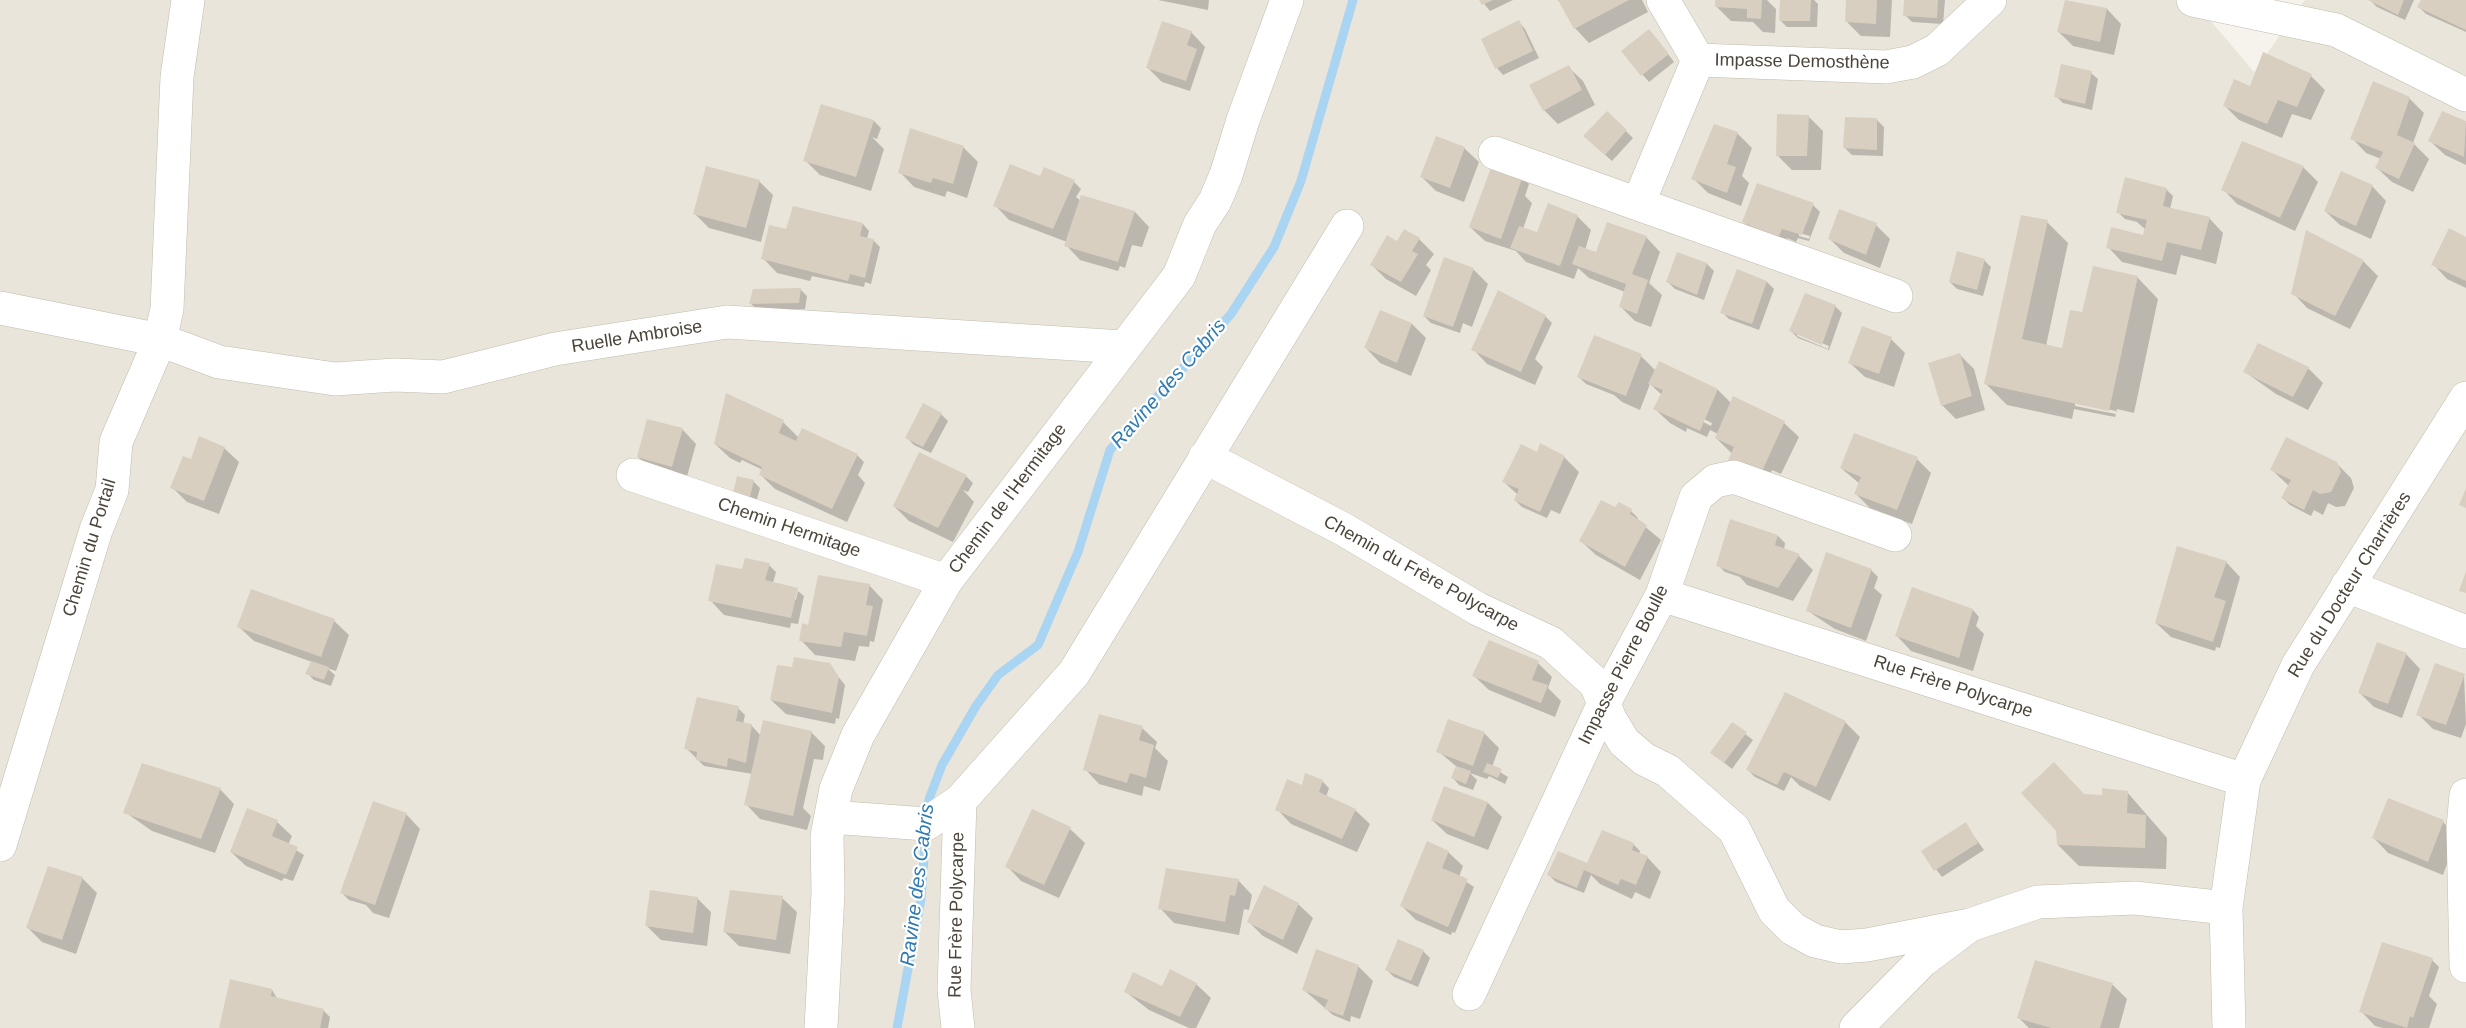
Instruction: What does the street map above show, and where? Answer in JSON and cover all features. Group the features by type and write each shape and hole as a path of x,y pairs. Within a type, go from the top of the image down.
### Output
{"street":[{"name":"Chemin du Portail","path":"0,845 96,530 111,490 116,442 160,340 167,309 177,77 188,0"},
{"name":"Chemin de l'Hermitage","path":"821,1028 828,893 827,836 836,789 858,735 946,581 1179,276 1200,224 1215,201 1287,0"},
{"name":"Impasse Demosthène","path":"1663,0 1698,60"},
{"name":"Impasse Demosthène","path":"1698,60 1886,67 1913,62 1937,50 1990,0"},
{"path":"2193,0 2336,30 2466,95"},
{"name":"Impasse Demosthène","path":"1638,204 1698,60"},
{"path":"1495,153 1896,296"},
{"path":"831,816 926,824 960,801 1074,673 1098,638 1205,457 1347,226"},
{"name":"Ruelle Ambroise","path":"0,308 160,340 219,362 335,380 395,375 443,377 555,349 727,322 1123,347"},
{"name":"Rue du Docteur Charrières","path":"2229,1028 2226,908 2244,780 2298,664 2466,398"},
{"name":"Chemin du Frère Polycarpe","path":"1205,457 1343,529 1478,609 1551,643 1584,670 1596,684 1605,701 1610,719 1624,742 1644,759 1668,771 1734,829 1774,910 1792,929 1815,941 1841,947 1867,945 1970,925"},
{"name":"Chemin Hermitage","path":"633,475 946,581"},
{"name":"Impasse Pierre Boulle","path":"1469,994 1605,701 1662,595 1696,497 1715,482 1734,477 1895,535"},
{"path":"2347,586 2466,632"},
{"name":"Rue Frère Polycarpe","path":"1662,595 2244,780"},
{"path":"2466,795 2463,827 2466,966"},
{"name":"Rue Frère Polycarpe","path":"958,1028 954,990 960,801"},
{"path":"1856,1028 1922,961 1970,925 2038,902 2135,898 2226,908"}],"shaded area":[{"path":"0,0 2193,0 2254,72 2305,0 2466,0 2466,1028 0,1028"}],"building":[{"path":"1479,0 1493,0 1482,5"},
{"path":"1558,0 1629,0 1574,29"},
{"path":"1715,0 1762,0 1761,19 1747,18 1747,9 1715,7"},
{"path":"1780,0 1811,0 1810,21 1779,21"},
{"path":"1846,0 1877,0 1876,24 1845,22"},
{"path":"1904,0 1938,0 1937,18 1903,16"},
{"path":"2065,0 2107,8 2100,42 2057,32"},
{"path":"2368,0 2404,0 2398,15"},
{"path":"2421,0 2466,0 2466,30 2417,7"},
{"path":"1519,20 1533,51 1495,69 1481,39"},
{"path":"1162,21 1192,31 1187,45 1197,49 1186,81 1146,68"},
{"path":"1649,29 1669,54 1641,76 1621,51"},
{"path":"2263,52 2312,74 2297,107 2278,100 2267,124 2223,106 2234,79 2250,86"},
{"path":"2061,64 2092,71 2085,104 2054,97"},
{"path":"1569,65 1582,90 1543,111 1529,85"},
{"path":"2373,81 2410,97 2397,135 2415,143 2399,179 2375,168 2383,152 2350,139"},
{"path":"821,104 874,120 856,177 803,161"},
{"path":"1607,111 1627,130 1605,155 1583,136"},
{"path":"2442,111 2466,121 2464,157 2428,141"},
{"path":"1777,114 1809,115 1807,156 1776,156"},
{"path":"1845,117 1877,118 1877,150 1843,148"},
{"path":"1714,124 1738,132 1727,164 1736,167 1727,193 1691,179"},
{"path":"910,128 964,146 953,184 933,178 931,183 898,173"},
{"path":"1436,136 1465,147 1450,188 1420,177"},
{"path":"2242,141 2304,166 2280,218 2221,190"},
{"path":"1010,164 1040,176 1044,167 1075,180 1053,229 993,206"},
{"path":"1492,165 1523,176 1501,239 1469,227"},
{"path":"706,166 760,180 746,228 693,214"},
{"path":"2341,171 2373,185 2356,226 2324,211"},
{"path":"2125,177 2167,188 2163,206 2210,217 2201,250 2167,242 2162,261 2106,248 2111,227 2143,235 2147,220 2116,213"},
{"path":"1757,183 1814,203 1802,235 1782,229 1778,238 1742,222"},
{"path":"1081,195 1135,211 1118,262 1064,246"},
{"path":"1548,203 1578,215 1560,266 1510,248 1519,226 1537,232"},
{"path":"793,206 863,223 860,236 874,239 865,278 850,274 848,281 761,259 769,225 786,229"},
{"path":"1839,209 1877,223 1866,255 1828,239"},
{"path":"2021,215 2048,220 2022,339 2062,348 2070,310 2082,312 2093,266 2138,276 2109,411 1984,384"},
{"path":"1607,222 1647,236 1632,274 1648,280 1637,314 1619,307 1626,284 1572,264 1579,246 1596,252"},
{"path":"2449,228 2466,237 2466,281 2431,265"},
{"path":"1404,229 1420,238 1412,251 1418,254 1401,282 1370,265 1387,235 1397,241"},
{"path":"2306,230 2364,260 2335,316 2291,294"},
{"path":"1957,251 1985,259 1977,290 1949,282"},
{"path":"1677,252 1707,263 1697,295 1666,282"},
{"path":"1444,257 1474,268 1453,327 1423,316"},
{"path":"1737,269 1767,281 1752,324 1720,313"},
{"path":"801,288 799,303 749,304 753,289"},
{"path":"1498,290 1546,315 1521,372 1471,350"},
{"path":"1805,293 1836,305 1822,345 1789,331"},
{"path":"1380,310 1412,323 1397,363 1364,348"},
{"path":"1862,326 1892,337 1879,374 1848,363"},
{"path":"1594,335 1642,354 1626,396 1577,377"},
{"path":"2258,343 2309,367 2293,397 2243,372"},
{"path":"1960,353 1972,396 1941,406 1928,363"},
{"path":"1659,361 1718,389 1700,431 1653,409 1663,390 1648,384"},
{"path":"726,393 784,420 779,433 796,441 802,428 858,454 832,509 759,475 762,467 714,444"},
{"path":"1733,396 1785,421 1758,480 1725,467 1734,447 1715,438"},
{"path":"923,403 942,413 923,447 905,438"},
{"path":"647,419 683,428 672,467 637,457"},
{"path":"1854,433 1918,457 1897,510 1854,494 1861,477 1840,468"},
{"path":"199,436 225,447 204,501 170,488 183,456 191,459"},
{"path":"2286,437 2337,462 2341,472 2331,492 2320,494 2313,490 2304,510 2281,498 2291,480 2270,470"},
{"path":"1540,443 1565,456 1540,512 1514,500 1519,489 1502,482 1521,444 1537,452"},
{"path":"919,452 967,475 938,528 893,506"},
{"path":"737,476 754,480 750,497 733,493"},
{"path":"2466,488 2466,508 2459,505"},
{"path":"1601,500 1615,507 1619,502 1632,509 1630,514 1647,525 1625,567 1579,541"},
{"path":"1730,519 1778,535 1775,545 1800,554 1778,588 1716,566"},
{"path":"2177,546 2227,561 2214,597 2226,601 2213,642 2155,623"},
{"path":"1826,552 1872,569 1851,628 1806,611"},
{"path":"745,558 770,563 765,580 798,588 791,618 708,601 716,564 742,569"},
{"path":"2466,571 2466,593 2459,591"},
{"path":"818,575 870,584 866,605 873,606 867,636 844,632 841,647 799,641 802,623 808,625"},
{"path":"1912,587 1973,609 1959,658 1895,636"},
{"path":"251,589 335,619 321,657 237,627"},
{"path":"1489,640 1539,661 1532,680 1548,685 1541,703 1472,676"},
{"path":"2377,642 2407,653 2388,704 2358,693"},
{"path":"794,657 830,663 839,677 832,713 770,700 777,665 792,667"},
{"path":"311,661 329,667 324,680 305,674"},
{"path":"2435,663 2465,674 2446,725 2416,715"},
{"path":"1785,692 1846,721 1816,787 1784,772 1777,785 1746,770"},
{"path":"697,697 739,706 736,721 752,724 746,763 728,758 727,767 696,760 697,752 684,749"},
{"path":"1099,714 1143,726 1139,740 1154,745 1146,778 1130,773 1127,783 1083,770"},
{"path":"1448,719 1485,732 1473,766 1436,752"},
{"path":"763,720 812,731 793,816 744,805"},
{"path":"1732,722 1747,732 1724,763 1710,753"},
{"path":"2054,762 2084,794 2102,795 2102,788 2128,791 2127,813 2146,815 2145,848 2057,845 2056,831 2021,793"},
{"path":"142,763 221,788 201,839 123,813"},
{"path":"1487,763 1502,769 1498,778 1483,772"},
{"path":"1456,766 1471,771 1466,784 1451,778"},
{"path":"1305,773 1323,780 1319,792 1356,809 1342,839 1275,810 1287,779 1302,785"},
{"path":"1444,786 1488,802 1474,837 1431,820"},
{"path":"2388,798 2444,820 2428,862 2372,838"},
{"path":"373,801 407,813 375,905 340,893"},
{"path":"247,808 278,820 272,836 298,847 286,875 230,852"},
{"path":"1032,809 1071,827 1044,885 1005,867"},
{"path":"1966,822 1978,843 1934,871 1921,851"},
{"path":"1602,830 1634,843 1632,850 1648,856 1636,885 1621,879 1618,885 1584,870 1577,888 1547,875 1558,851 1587,863"},
{"path":"1427,841 1449,851 1442,868 1468,879 1448,927 1400,906"},
{"path":"48,866 83,877 62,940 26,928"},
{"path":"1166,868 1239,879 1235,896 1230,895 1225,922 1158,909"},
{"path":"1264,885 1299,903 1283,940 1247,922"},
{"path":"650,890 698,897 693,933 645,926"},
{"path":"730,890 783,896 776,940 723,932"},
{"path":"1398,939 1424,950 1411,981 1385,970"},
{"path":"2382,942 2433,958 2413,1018 2410,1016 2407,1028 2359,1012"},
{"path":"1316,949 1359,965 1343,1016 1324,1009 1328,1000 1302,990"},
{"path":"2035,960 2113,983 2100,1028 2051,1028 2017,1018"},
{"path":"1170,969 1197,983 1180,1017 1124,992 1133,972 1162,986"},
{"path":"230,979 272,989 271,996 324,1009 320,1028 219,1028"}],"waterway":[{"name":"Ravine des Cabris","path":"927,815 929,799 942,765 976,706 998,675 1038,645 1078,552 1110,450 1231,314 1274,247 1301,181 1353,0"},
{"name":"Ravine des Cabris","path":"897,1028 921,899 926,829"}]}
